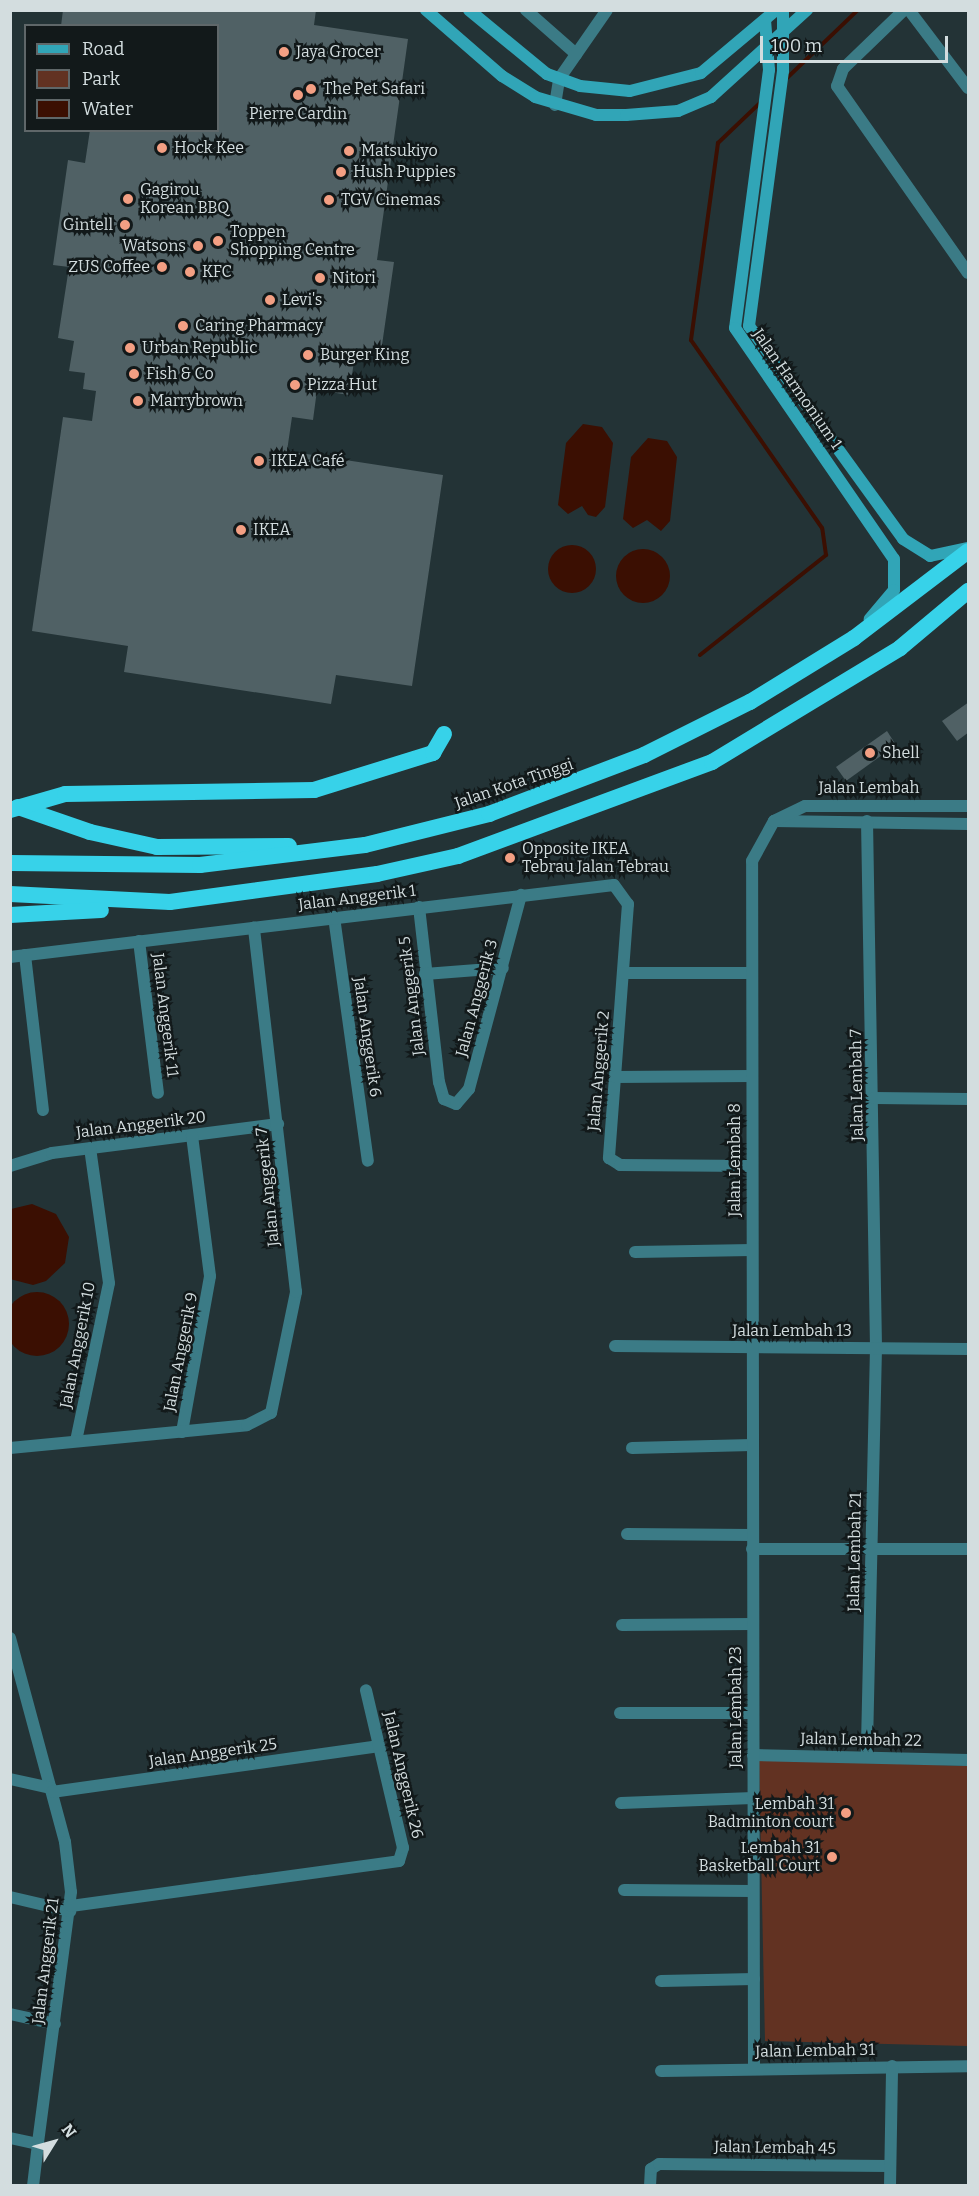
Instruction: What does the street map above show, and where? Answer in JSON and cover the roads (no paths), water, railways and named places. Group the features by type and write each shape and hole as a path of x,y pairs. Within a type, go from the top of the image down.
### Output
{"highway":[{"name":"Jalan Kota Tinggi","path":"10,863 200,865 325,851 433,830 595,775 714,722 854,638 969,550"},
{"path":"10,915 170,902 377,874 458,856 659,786 827,695 900,648 969,591"},
{"path":"10,810 65,794 315,790 433,753 444,734"},
{"path":"10,804 90,832 157,847 285,846 325,851"},
{"path":"10,894 170,902"}],"main road":[{"path":"426,10 502,76 555,105 596,115 678,111 711,97 807,10"},
{"path":"469,10 526,62 559,78 622,91 672,84 717,64 763,15 776,10"},
{"name":"Jalan Harmonium 1","path":"783,10 787,29 749,326 909,545 930,556 969,550"},
{"name":"Jalan Harmonium 1","path":"763,15 770,44 735,328 894,559 894,590 854,638"}],"street":[{"path":"526,10 576,54"},
{"path":"555,105 559,78 607,10"},
{"path":"904,10 839,74 837,86 846,104 969,273"},
{"path":"909,10 969,88"},
{"name":"Jalan Lembah","path":"774,821 813,804 969,806"},
{"path":"624,973 752,973 752,861 774,821"},
{"name":"Jalan Lembah","path":"774,821 969,824"},
{"name":"Jalan Lembah 7","path":"867,821 874,1098 876,1348"},
{"name":"Jalan Anggerik 1","path":"10,957 521,894 618,887 628,904 624,973"},
{"name":"Jalan Anggerik 3","path":"439,1082 444,1100 456,1104 469,1089 521,894"},
{"name":"Jalan Anggerik 5","path":"418,907 439,1082"},
{"name":"Jalan Anggerik 6","path":"334,917 368,1161"},
{"name":"Jalan Anggerik 7","path":"182,1432 248,1425 271,1413 294,1303 278,1124 254,927"},
{"name":"Jalan Anggerik 11","path":"139,941 158,1093"},
{"path":"25,955 43,1110"},
{"path":"425,974 502,968"},
{"name":"Jalan Anggerik 2","path":"624,973 609,1153 620,1165 752,1166"},
{"name":"Jalan Lembah 8","path":"752,973 752,1347"},
{"path":"615,1077 752,1076"},
{"path":"874,1098 969,1099"},
{"name":"Jalan Anggerik 20","path":"10,1166 90,1148 278,1124"},
{"name":"Jalan Anggerik 9","path":"182,1432 210,1276 192,1135"},
{"name":"Jalan Anggerik 10","path":"76,1441 109,1284 90,1148"},
{"path":"635,1252 752,1250"},
{"name":"Jalan Lembah 13","path":"615,1347 969,1349"},
{"name":"Jalan Lembah 23","path":"752,1347 754,2068"},
{"name":"Jalan Lembah 21","path":"867,1756 876,1348"},
{"path":"10,1448 182,1432"},
{"path":"632,1448 752,1445"},
{"path":"627,1534 752,1535"},
{"path":"752,1549 969,1549"},
{"path":"622,1626 753,1624"},
{"name":"Jalan Anggerik 21","path":"10,1638 14,1661 65,1842 70,1908 33,2186"},
{"name":"Jalan Anggerik 26","path":"70,1908 394,1863 403,1848 366,1690"},
{"path":"620,1713 753,1713"},
{"name":"Jalan Anggerik 25","path":"51,1790 378,1746"},
{"name":"Jalan Lembah 22","path":"753,1755 969,1760"},
{"path":"10,1779 51,1790"},
{"path":"621,1803 753,1798"},
{"path":"624,1890 753,1891"},
{"path":"10,1897 70,1908"},
{"path":"661,1981 754,1979"},
{"path":"10,2014 55,2024"},
{"path":"890,2186 892,2066"},
{"name":"Jalan Lembah 31","path":"661,2072 754,2068 969,2067"},
{"path":"10,2138 38,2144"},
{"name":"Jalan Lembah 45","path":"650,2186 651,2169 659,2164 890,2166"}],"water":[{"path":"583,424 602,427 613,443 605,507 596,517 588,515 582,506 568,514 558,505 566,443"},
{"path":"648,438 667,441 677,457 670,521 661,531 647,520 633,528 623,519 631,457"},
{"path":"567,545 577,545 589,552 596,564 596,574 589,586 577,593 567,593 552,582 548,574 548,564 559,549"},
{"path":"643,549 662,557 670,576 662,595 643,603 624,595 616,576 624,557"},
{"path":"32,1204 56,1214 69,1237 65,1263 46,1281 33,1285 10,1279 11,1209"},
{"path":"37,1292 55,1298 63,1306 69,1324 63,1342 55,1350 37,1356 19,1350 11,1342 5,1324 11,1306 19,1298"}],"waterway":[{"path":"787,78 858,10"},
{"path":"700,655 826,555 822,528 691,340 718,143 762,101"}],"place":[{"name":"Jaya Grocer","path":"284,52"},
{"name":"The Pet Safari","path":"311,89"},
{"name":"Pierre Cardin","path":"298,95"},
{"name":"Hock Kee","path":"162,148"},
{"name":"Matsukiyo","path":"349,151"},
{"name":"Hush Puppies","path":"341,172"},
{"name":"Gagirou Korean BBQ","path":"128,199"},
{"name":"TGV Cinemas","path":"329,200"},
{"name":"Gintell","path":"125,225"},
{"name":"Toppen Shopping Centre","path":"218,241"},
{"name":"Watsons","path":"198,246"},
{"name":"ZUS Coffee","path":"162,267"},
{"name":"KFC","path":"190,272"},
{"name":"Nitori","path":"320,278"},
{"name":"Levi's","path":"270,300"},
{"name":"Caring Pharmacy","path":"183,326"},
{"name":"Urban Republic","path":"130,348"},
{"name":"Burger King","path":"308,355"},
{"name":"Fish & Co","path":"134,374"},
{"name":"Pizza Hut","path":"295,385"},
{"name":"Marrybrown","path":"138,401"},
{"name":"IKEA Café","path":"259,461"},
{"name":"IKEA","path":"241,530"},
{"name":"Shell","path":"870,753"},
{"name":"Opposite IKEA Tebrau Jalan Tebrau","path":"510,858"},
{"name":"Lembah 31 Badminton court","path":"846,1813"},
{"name":"Lembah 31 Basketball Court","path":"832,1857"}]}
